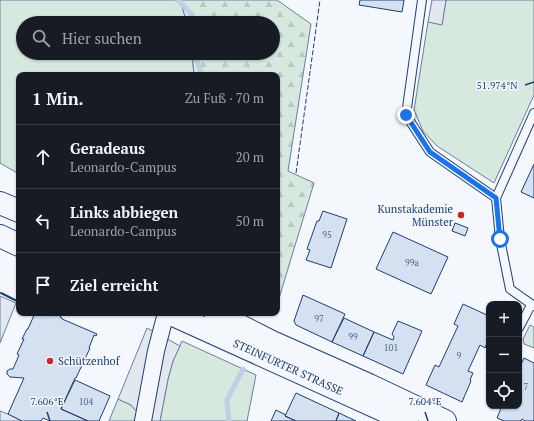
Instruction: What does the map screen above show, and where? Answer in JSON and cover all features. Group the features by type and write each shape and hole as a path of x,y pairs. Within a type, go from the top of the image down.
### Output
{"main road":[{"path":"0,203 16,210"},
{"path":"0,236 16,244"},
{"name":"STEINFURTER STRASSE","path":"177,316 407,421"},
{"name":"STEINFURTER STRASSE","path":"221,316 272,342 445,421"}],"street":[{"path":"143,421 156,351 165,316"}],"lane":[{"path":"422,0 406,115 430,152 496,198"},
{"path":"522,323 533,306 510,289 500,239 496,198 534,113"}],"green space":[{"path":"0,0 180,0 185,16 16,16 16,60 193,60 194,72 16,72 16,172 0,163"},
{"path":"180,0 277,0 311,24 288,171 314,183 280,295 280,72 194,72 193,60 280,60 280,16 185,16"},
{"path":"446,0 534,0 534,95 494,183 437,146 423,131 414,110 428,22 442,24"},
{"path":"530,325 534,327 534,348 524,344 523,339"},
{"path":"182,341 256,375 247,421 160,421 168,379 173,361"},
{"path":"118,399 131,405 143,421 109,421"}],"shaded area":[{"path":"432,0 446,0 442,25 428,22"},
{"path":"0,296 16,303 0,343"},
{"path":"147,328 180,346 173,361 168,379 160,421 143,421 131,405 118,399"},
{"path":"0,411 8,414 22,421 0,421"}],"building":[{"path":"360,0 404,0 402,12 359,5"},
{"path":"534,164 534,198 521,192"},
{"path":"323,211 347,219 331,268 306,260 310,250 307,249 317,221 319,221"},
{"path":"455,223 468,228 465,236 452,231"},
{"path":"393,232 448,257 431,294 376,269"},
{"path":"303,295 345,314 332,342 296,325 294,321"},
{"path":"463,304 486,315 486,345 485,348 480,345 468,371 473,373 462,402 426,385 435,365 439,367 458,326 454,324"},
{"name":"Schützenhof","path":"34,316 61,316 60,317 62,319 97,334 96,336 94,335 90,348 61,409 88,421 50,421 43,418 41,421 22,421 8,414 24,378 10,377 7,374 7,371 13,369 19,355 17,354 24,339 22,339"},
{"path":"344,318 374,332 363,356 332,342"},
{"path":"398,321 422,331 403,374 363,356 374,332 393,340 394,337 392,334"},
{"path":"524,358 534,363 534,421 525,421 522,419 521,421 504,421 497,418 501,409 522,409 522,362"},
{"path":"75,380 110,396 99,421 88,421 61,409"},
{"path":"296,393 339,413 336,421 296,421 285,416"},
{"path":"276,410 286,415 285,416 296,421 271,421"},
{"path":"339,413 356,421 336,421"}],"waterway":[{"path":"178,0 192,16"},
{"path":"196,60 201,72"},
{"path":"229,421 227,400 243,369"}],"fence":[{"path":"296,173 320,0"}],"wall":[{"path":"1,293 16,300"}],"place":[{"name":"Kunstakademie Münster","path":"461,215"},
{"name":"Schützenhof","path":"50,361"}],"route":[{"path":"406,115 430,152 496,198 500,239"}]}
